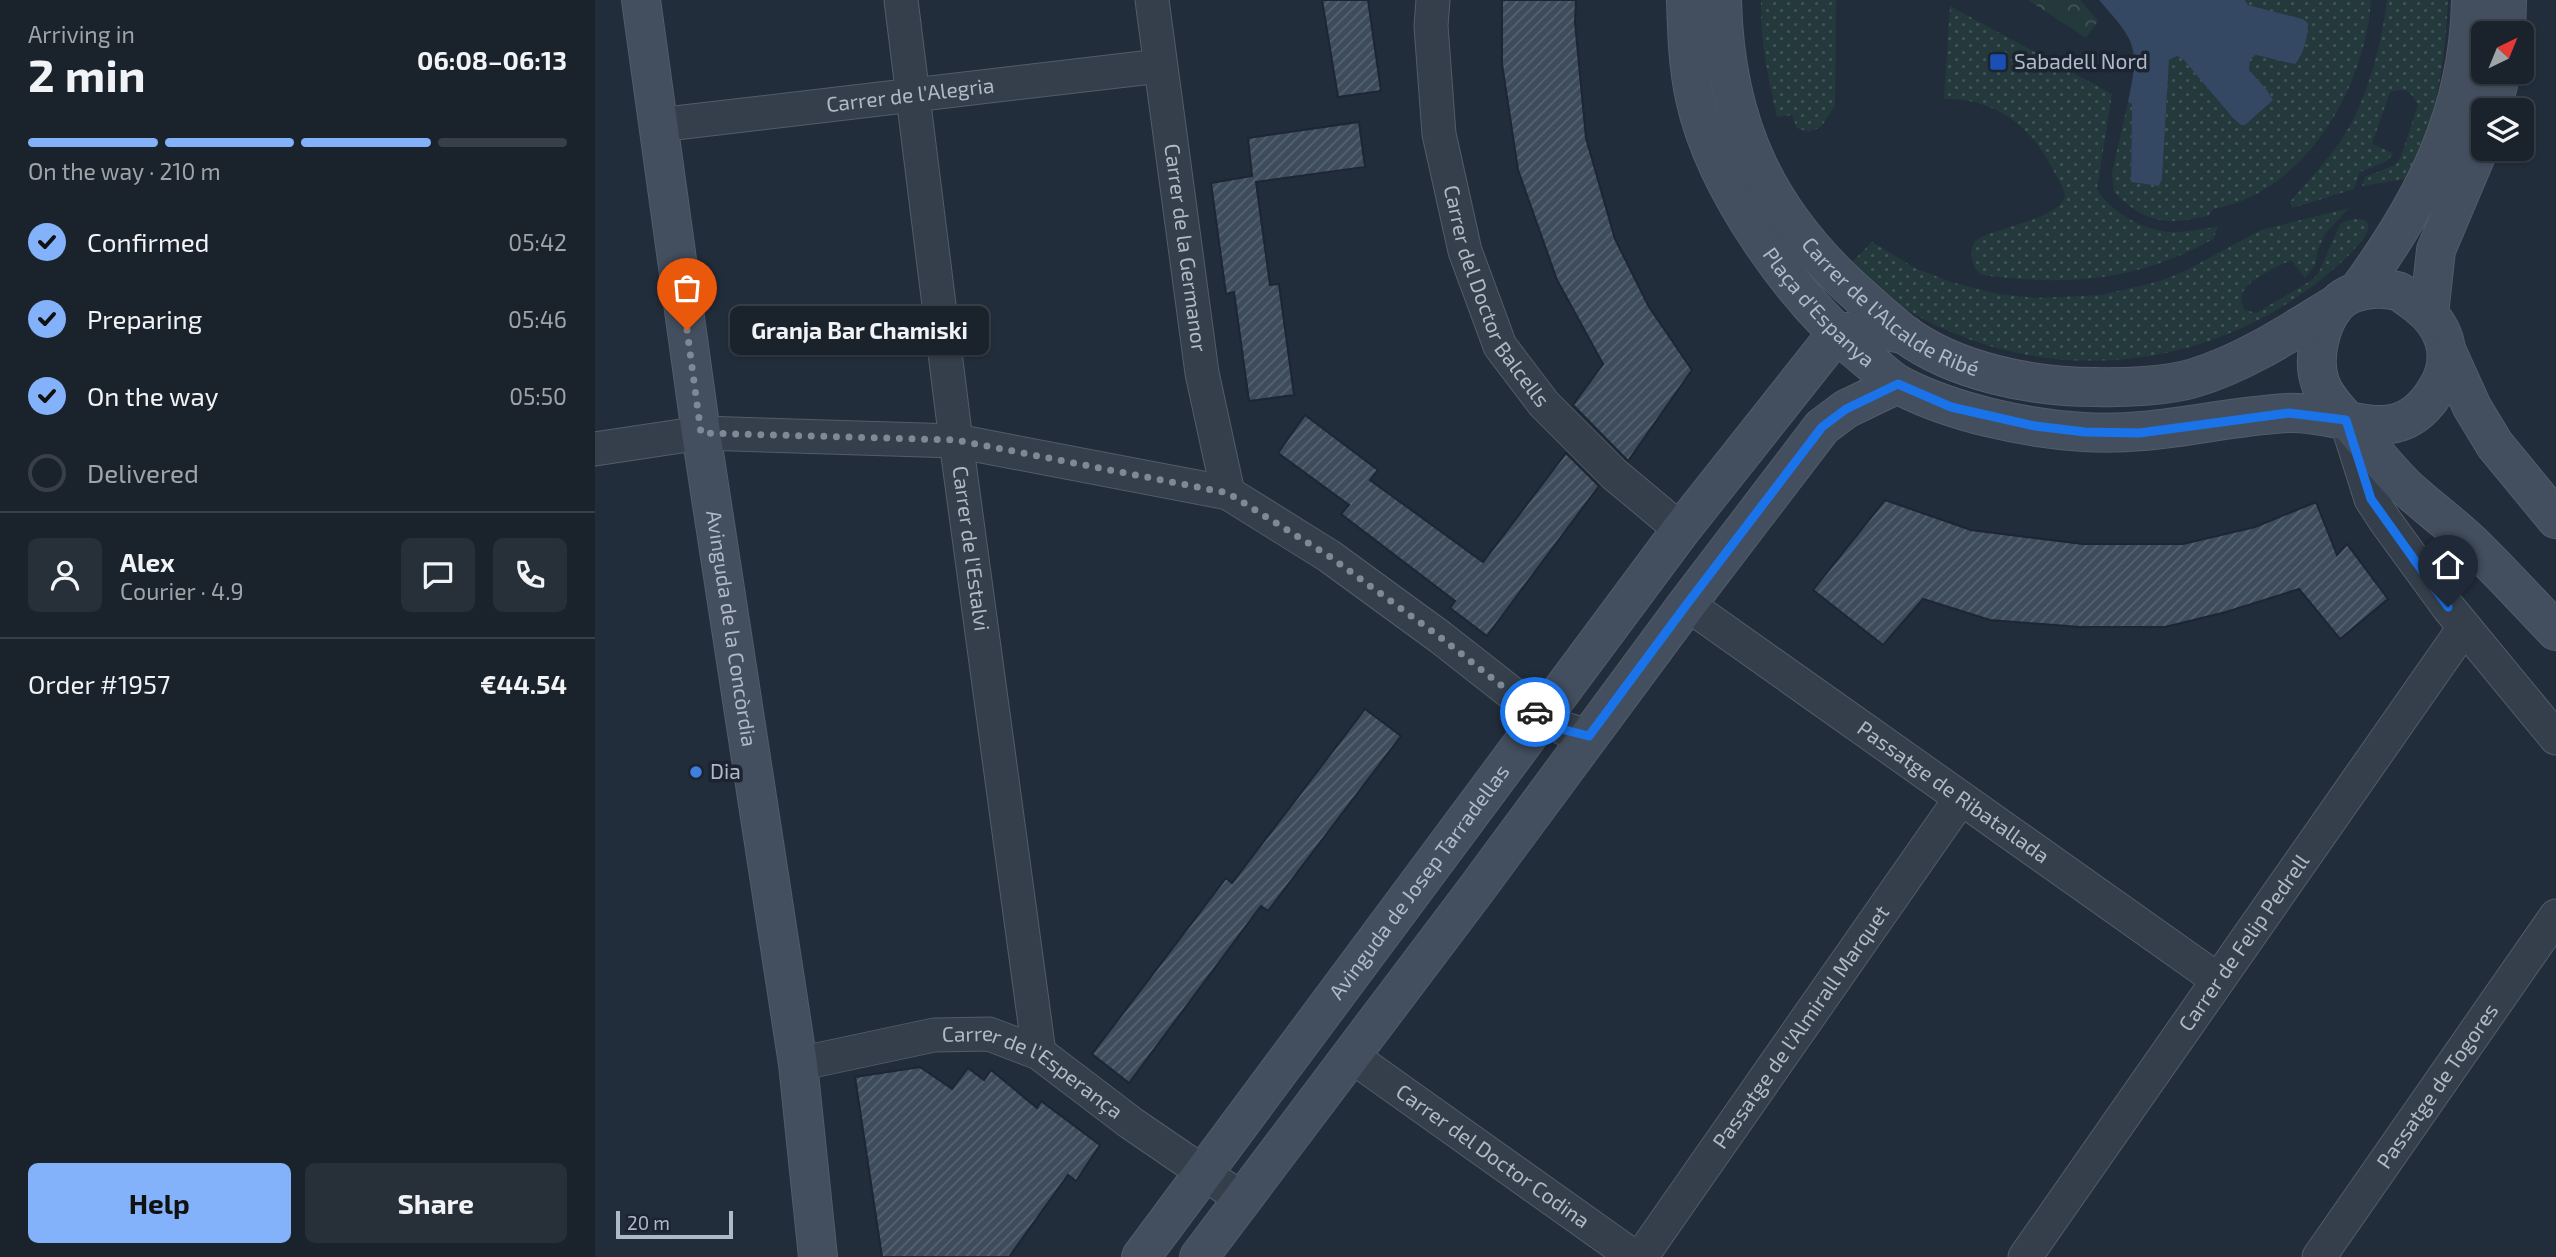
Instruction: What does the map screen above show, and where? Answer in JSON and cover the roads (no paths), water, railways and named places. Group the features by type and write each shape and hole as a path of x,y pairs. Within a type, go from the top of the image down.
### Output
{"main road":[{"name":"Avinguda de la Concòrdia","path":"641,0 701,433 798,1065 818,1257"},
{"name":"Plaça d'Espanya","path":"1686,0 1687,47 1695,100 1710,144 1730,189 1749,221 1800,292 1837,333 1898,384 1951,407 2035,426 2085,432 2139,433 2289,413 2368,425 2394,425 2418,412 2433,395 2443,377 2448,354"},
{"name":"Carrer de l'Alcalde Ribé","path":"1722,0 1723,40 1730,86 1744,133 1762,176 1801,237 1832,271 1906,335 1975,369 2053,385 2113,387 2193,378 2277,340 2346,298"},
{"path":"2471,0 2464,76 2452,122 2411,209 2384,254 2346,298 2317,348 2319,381 2346,420 2406,487 2469,540 2556,631"},
{"path":"2506,21 2507,0"},
{"path":"2429,314 2435,250 2473,161"},
{"path":"2346,298 2383,289 2401,292 2429,314 2442,331 2448,354 2472,407 2495,445 2556,519"},
{"path":"1837,333 1879,329 1906,335"},
{"name":"Avinguda de Josep Tarradellas","path":"1141,1257 1681,530 1837,333"},
{"path":"1199,1257 1822,427 1846,409 1898,384"}],"street":[{"name":"Carrer de l'Estalvi","path":"901,0 956,440 1039,1054"},
{"name":"Carrer de la Germanor","path":"1151,0 1202,373 1228,493"},
{"name":"Carrer del Doctor Balcells","path":"1433,0 1431,26 1439,134 1465,251 1500,346 1544,404 1614,474 1681,530"},
{"name":"Carrer de l'Alegria","path":"658,125 1160,66"},
{"path":"2346,420 2371,499 2464,628 2556,738"},
{"path":"595,449 701,433 956,440 1228,493 1329,556 1440,637 1542,717 1565,730 1589,736"},
{"name":"Passatge de Ribatallada","path":"1687,604 2218,981"},
{"name":"Carrer de Felip Pedrell","path":"2025,1257 2464,628"},
{"name":"Passatge de l'Almirall Marquet","path":"1641,1257 1961,798"},
{"name":"Passatge de Togores","path":"2319,1257 2556,916"},
{"name":"Carrer de l'Esperança","path":"798,1065 934,1035 989,1034 1039,1054 1131,1123 1242,1199"},
{"name":"Carrer del Doctor Codina","path":"1350,1055 1634,1257"}],"water":[{"path":"2099,0 2245,0 2248,5 2303,19 2308,23 2306,39 2295,64 2256,55 2250,59 2249,70 2273,100 2245,125 2233,118 2183,59 2177,56 2169,60 2162,179 2159,186 2131,182 2132,104 2128,102 2134,56 2128,36"}],"place":[{"name":"Sabadell Nord","path":"1998,62"},
{"name":"Granja Bar Chamiski","path":"687,330"},
{"name":"Dia","path":"696,772"}]}
